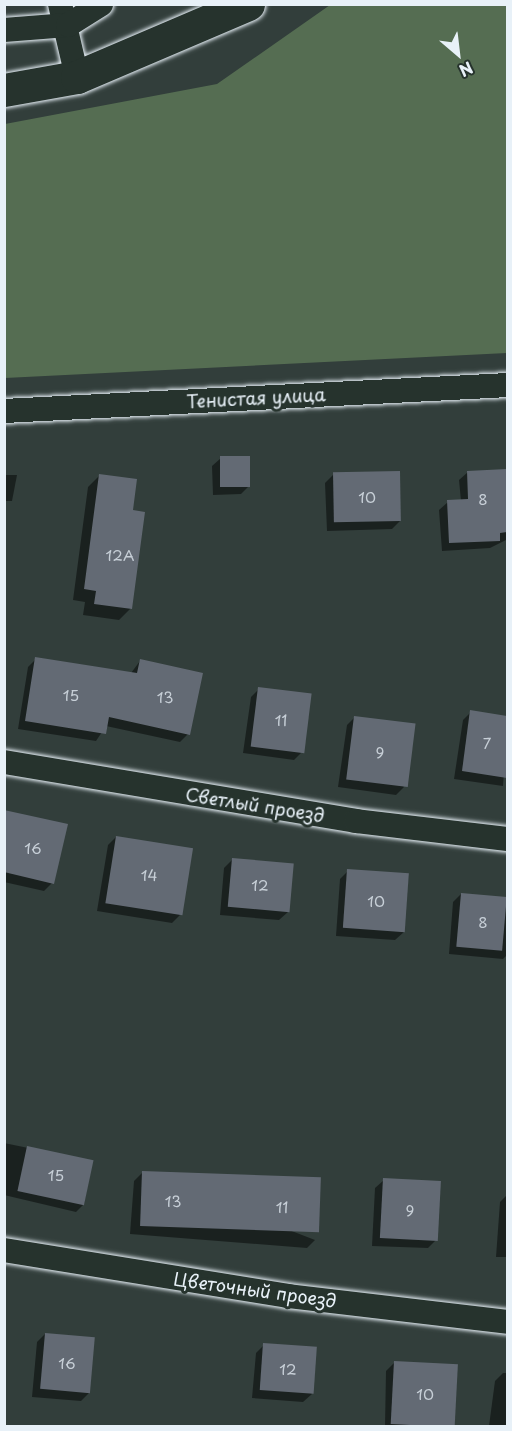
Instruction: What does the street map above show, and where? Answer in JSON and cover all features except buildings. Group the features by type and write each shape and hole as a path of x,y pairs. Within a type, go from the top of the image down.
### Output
{"street":[{"path":"4,30 101,4"},
{"path":"4,90 77,77 248,4"},
{"path":"64,15 77,77"},
{"name":"Тенистая улица","path":"4,411 507,385"},
{"name":"Светлый проезд","path":"4,762 334,818 507,839"},
{"name":"Цветочный проезд","path":"4,1250 288,1296 507,1322"}],"green space":[{"path":"330,5 507,5 507,353 5,378 5,124 217,84"}]}
